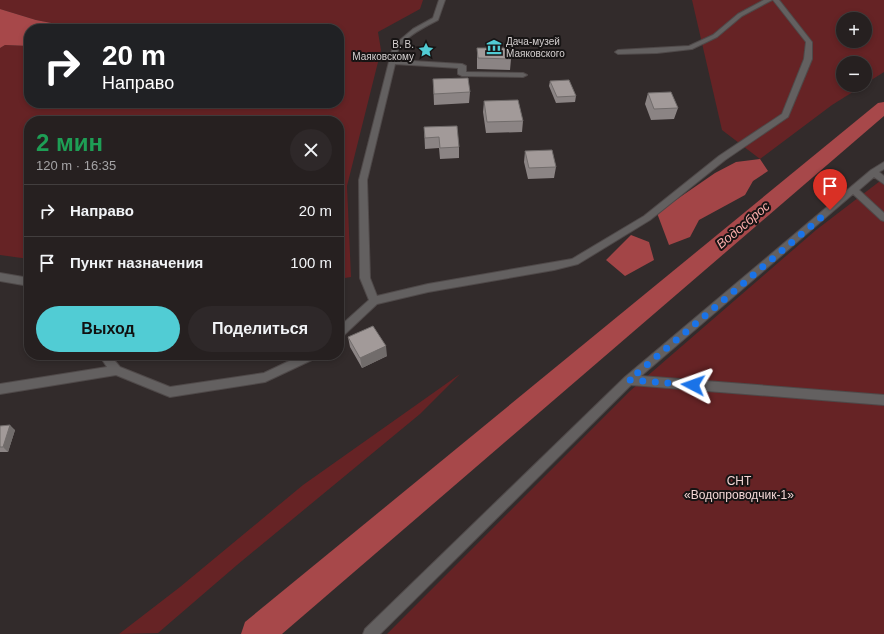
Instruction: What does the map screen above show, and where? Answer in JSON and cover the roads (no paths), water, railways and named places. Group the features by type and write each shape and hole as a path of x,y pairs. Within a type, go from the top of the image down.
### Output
{"lane":[{"path":"374,301 365,278 362,180 396,46 424,24 436,19 442,0"},
{"path":"618,52 690,48 715,36 740,15 769,0"},
{"path":"344,328 374,301 428,288 554,267 575,262 647,218 722,158 785,115 808,60 809,42 776,0"},
{"path":"392,62 462,66 462,74 523,75"},
{"path":"370,634 629,380 874,172 884,166"},
{"path":"874,172 884,181"},
{"path":"854,190 884,218"},
{"path":"0,277 24,281"},
{"path":"108,360 116,370 170,392 265,378 302,360"},
{"path":"0,389 116,370"},
{"path":"629,380 884,400"}],"waterway":[{"name":"Водосброс","path":"257,634 884,107"}],"place":[{"name":"Дача-музей Маяковского","path":"494,47"},
{"name":"В. В. Маяковскому","path":"426,50"}],"park label":[{"name":"СНТ «Водопроводчик-1»","path":"739,488"}]}
